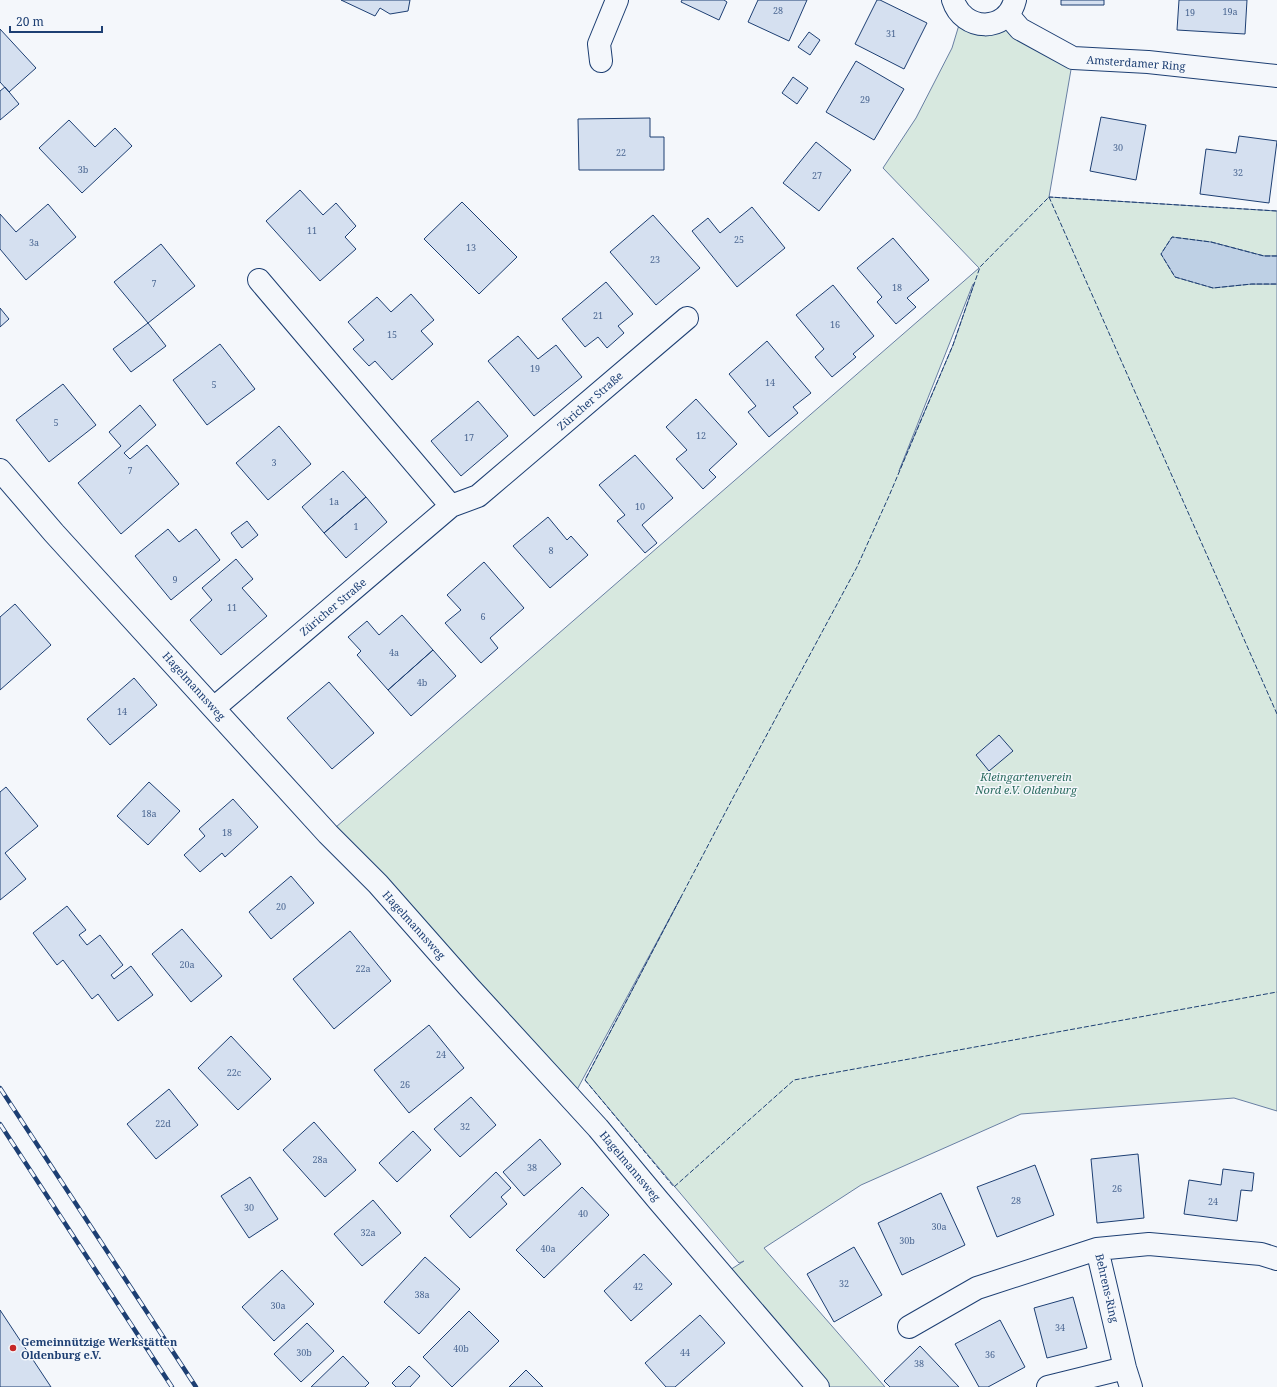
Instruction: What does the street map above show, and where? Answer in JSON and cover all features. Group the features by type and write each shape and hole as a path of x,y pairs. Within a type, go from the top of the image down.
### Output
{"street":[{"path":"601,61 599,44 617,0"},
{"name":"Amsterdamer Ring","path":"954,0 956,7 962,16 970,21 980,24 990,24 1000,21 1011,7 1020,29 1073,58 1148,62 1277,76"},
{"path":"259,280 451,506"},
{"name":"Züricher Straße","path":"214,708 451,506 478,496 687,318"},
{"name":"Hagelmannsweg","path":"0,470 328,834 378,884 468,986 598,1128 818,1387"},
{"name":"Behrens-Ring","path":"1128,1378 1097,1249 1149,1244 1261,1254 1277,1259"},
{"path":"909,1327 977,1288 1097,1249"},
{"path":"1048,1387 1128,1378"}],"green space":[{"name":"Kleingartenverein Nord e.V. Oldenburg","path":"962,15 1000,21 1073,58 1049,197 1277,211 1277,256 1264,256 1211,242 1252,284 1277,284 1277,1111 1234,1098 1021,1114 861,1185 764,1248 885,1387 818,1387 722,1275 744,1261 739,1263 585,1080 681,897 572,1099 328,834 979,268 883,168 916,118 952,48","holes":["974,284 953,345 899,471"]}],"water":[{"path":"1172,237 1211,242 1264,256 1277,256 1277,284 1252,284 1213,288 1175,277 1161,254"}],"building":[{"path":"341,0 410,0 408,11 390,14 380,8 375,16"},
{"path":"682,0 724,0 727,2 719,20 681,2"},
{"path":"758,0 807,0 789,41 748,22"},
{"path":"877,0 880,0 927,23 904,69 855,44"},
{"path":"1061,0 1104,0 1104,5 1061,5"},
{"path":"1179,0 1247,0 1245,34 1177,30"},
{"path":"0,29 36,68 9,92 0,82"},
{"path":"809,32 820,40 810,55 798,47"},
{"path":"856,61 904,89 874,140 826,112"},
{"path":"793,77 808,88 797,104 782,93"},
{"path":"5,87 19,104 0,120 0,91"},
{"path":"1101,117 1146,125 1136,180 1090,171"},
{"path":"650,118 650,137 664,137 664,170 579,170 578,119"},
{"path":"69,120 95,147 115,128 132,146 82,193 39,148"},
{"path":"1239,136 1277,141 1269,203 1200,194 1206,149 1236,153"},
{"path":"816,142 851,170 819,211 783,183"},
{"path":"300,190 323,215 336,203 356,226 345,237 356,249 320,281 266,221"},
{"path":"462,202 517,257 479,294 424,239"},
{"path":"48,204 76,237 26,280 0,249 0,214 16,232"},
{"path":"752,207 785,248 737,287 692,231 708,218 720,233"},
{"path":"653,215 700,268 656,305 610,252"},
{"path":"893,238 929,280 907,298 916,307 896,324 877,302 882,297 857,268"},
{"path":"161,244 195,286 148,323 114,282"},
{"path":"606,282 633,314 618,326 624,333 607,348 598,337 585,347 562,319"},
{"path":"833,285 874,336 853,354 856,357 832,377 815,357 824,349 796,315"},
{"path":"411,294 434,320 421,331 433,344 392,380 375,361 369,366 353,349 364,340 348,322 377,297 391,312"},
{"path":"0,308 9,319 0,327"},
{"path":"148,323 166,346 131,372 113,349"},
{"path":"518,336 538,359 556,345 582,377 534,416 488,361"},
{"path":"767,341 811,393 793,407 798,413 769,437 748,412 756,406 729,374"},
{"path":"220,344 255,389 207,425 173,380"},
{"path":"63,384 96,425 49,462 16,420"},
{"path":"696,399 737,444 709,470 716,477 703,489 676,459 687,450 666,427"},
{"path":"478,401 508,436 461,476 431,441"},
{"path":"140,405 156,425 124,453 130,459 147,445 179,484 121,534 78,483 121,446 109,432"},
{"path":"279,426 311,464 268,500 236,463"},
{"path":"635,455 673,498 642,525 657,543 645,553 617,521 625,515 599,485"},
{"path":"343,471 366,497 324,533 302,507"},
{"path":"366,497 387,522 346,558 324,533"},
{"path":"548,517 567,540 571,536 588,555 550,588 513,546"},
{"path":"247,521 258,535 242,548 231,533"},
{"path":"168,529 179,542 196,529 220,560 171,600 135,556"},
{"path":"236,559 253,579 242,588 267,616 221,655 190,620 212,600 202,588"},
{"path":"484,562 524,608 490,638 498,648 481,663 445,623 461,610 447,595"},
{"path":"15,604 51,645 0,690 0,617"},
{"path":"402,615 433,650 388,690 357,655 361,651 348,637 367,621 379,635"},
{"path":"433,650 456,676 411,716 388,690"},
{"path":"134,678 157,705 110,745 87,719"},
{"path":"329,682 374,733 332,769 287,718"},
{"path":"999,735 1013,751 989,771 976,755"},
{"path":"149,782 180,811 148,845 117,816"},
{"path":"6,787 38,826 5,853 26,879 0,900 0,792"},
{"path":"233,799 258,827 225,857 222,853 200,872 184,855 205,836 199,829"},
{"path":"291,876 314,903 271,939 249,912"},
{"path":"67,906 86,930 79,935 87,945 100,935 123,965 111,975 114,979 131,966 153,995 118,1021 98,994 92,999 63,960 57,965 33,933"},
{"path":"182,929 222,976 191,1002 152,954"},
{"path":"350,931 391,981 334,1029 293,979"},
{"path":"429,1025 464,1068 409,1113 374,1070"},
{"path":"231,1036 271,1079 238,1110 198,1068"},
{"path":"169,1089 198,1125 156,1159 127,1124"},
{"path":"471,1097 496,1125 460,1157 434,1129"},
{"path":"314,1122 356,1170 325,1197 283,1150"},
{"path":"413,1131 431,1150 397,1182 379,1163"},
{"path":"540,1139 561,1164 524,1196 503,1172"},
{"path":"1138,1154 1144,1218 1097,1223 1091,1159"},
{"path":"1035,1165 1054,1215 997,1237 977,1187"},
{"path":"1223,1169 1254,1173 1252,1191 1241,1190 1237,1221 1184,1214 1189,1180 1221,1185"},
{"path":"496,1172 511,1188 501,1197 507,1204 470,1238 450,1216"},
{"path":"250,1177 278,1219 249,1238 221,1196"},
{"path":"582,1187 609,1215 544,1278 516,1250"},
{"path":"941,1193 965,1245 902,1275 878,1223"},
{"path":"373,1200 401,1233 362,1266 334,1234"},
{"path":"854,1247 882,1295 834,1322 807,1274"},
{"path":"644,1254 672,1284 631,1321 604,1291"},
{"path":"425,1257 460,1289 419,1334 384,1302"},
{"path":"282,1270 314,1304 274,1341 242,1307"},
{"path":"1073,1297 1087,1348 1047,1358 1034,1308"},
{"name":"Gemeinnützige Werkstätten Oldenburg e.V.","path":"0,1310 51,1387 0,1387"},
{"path":"469,1311 499,1341 452,1387 423,1357"},
{"path":"700,1315 725,1343 675,1387 666,1387 645,1363"},
{"path":"1000,1320 1025,1367 988,1387 979,1387 955,1344"},
{"path":"307,1323 334,1351 301,1382 274,1354"},
{"path":"920,1346 959,1387 890,1387 884,1381"},
{"path":"343,1356 369,1383 365,1387 311,1387"},
{"path":"409,1366 420,1376 410,1387 396,1387 392,1383"},
{"path":"526,1370 543,1387 509,1387"}],"railway":[{"path":"0,1088 196,1387"},
{"path":"0,1124 172,1387"}],"fence":[{"path":"1277,714 1049,197 980,267 953,345 857,567 735,794 585,1080 674,1187 794,1080 1277,992"},
{"path":"1049,198 1277,211"},
{"path":"1277,256 1264,256 1211,242 1172,237 1161,254 1175,277 1213,288 1252,284 1277,284"}],"place":[{"name":"Gemeinnützige Werkstätten Oldenburg e.V.","path":"13,1348"}]}
